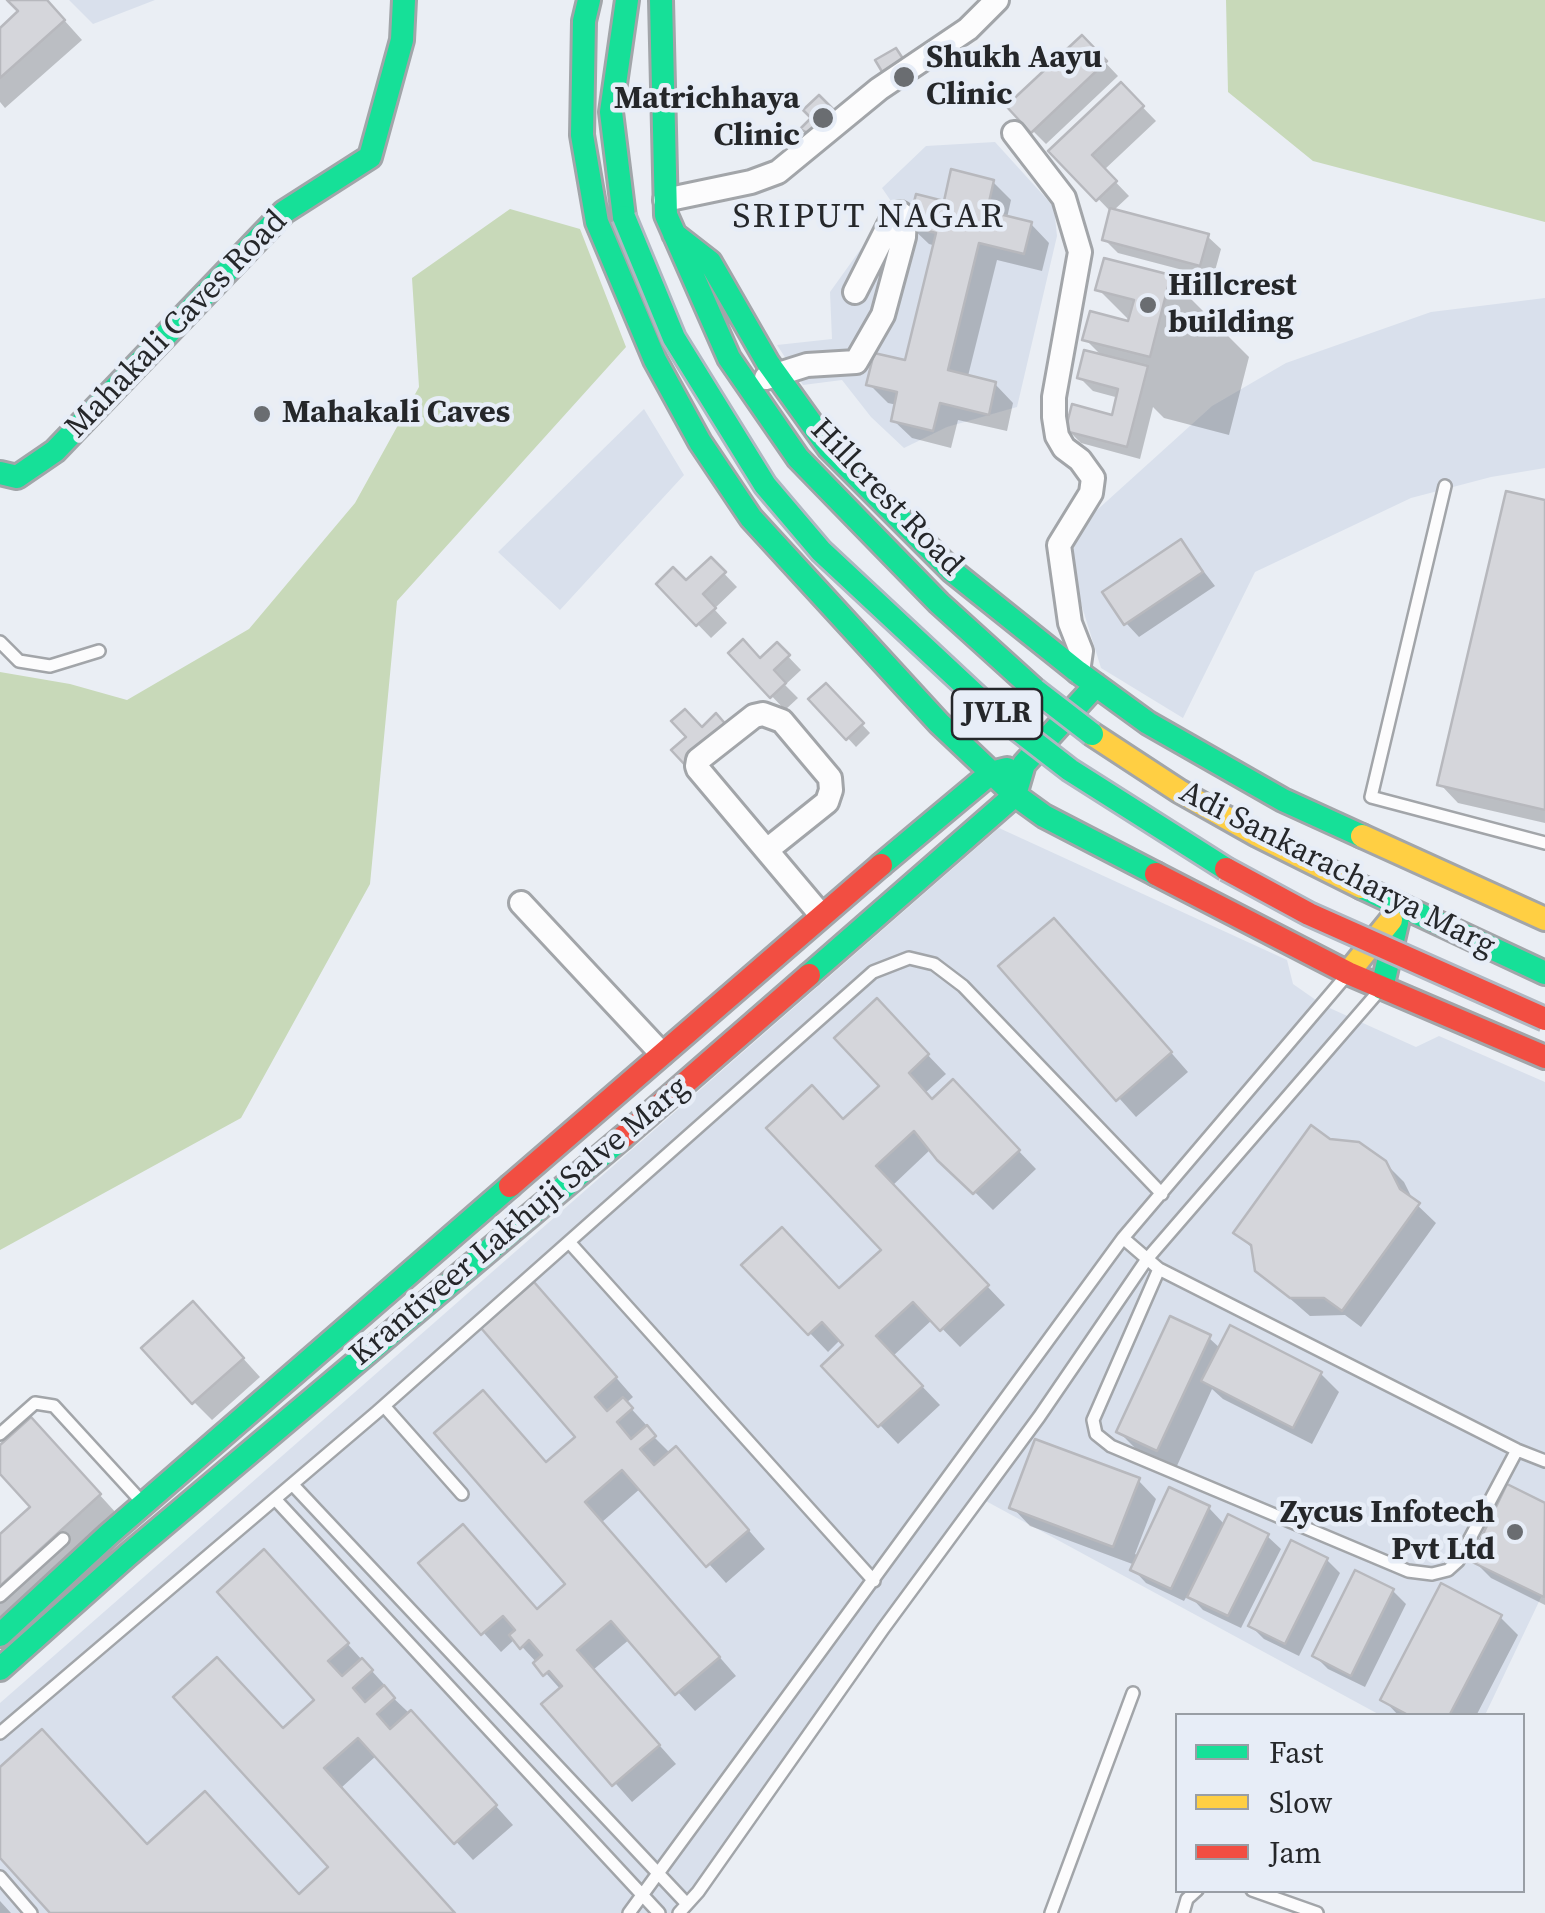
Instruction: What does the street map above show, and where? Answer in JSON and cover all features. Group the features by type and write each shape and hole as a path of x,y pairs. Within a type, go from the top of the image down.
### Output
{"main road":[{"name":"Mahakali Caves Road","path":"0,473 17,477 55,450 284,212 370,157 402,40 404,0"},
{"path":"589,0 584,22 582,136 597,222 655,360 700,442 751,518 939,723 1014,795 1044,816 1348,973 1545,1056"},
{"name":"JVLR","path":"627,0 611,112 624,218 674,338 765,485 821,552 986,706 1070,770 1149,822 1309,914 1545,1019"},
{"name":"JVLR","path":"661,0 666,215 729,358 747,384"},
{"name":"Hillcrest Road","path":"674,234 710,262 776,374 829,448 952,571 1087,678 1148,724 1283,800 1545,919"},
{"name":"Adi Sankaracharya Marg","path":"747,384 798,458 939,602 1036,690 1092,734 1180,792 1256,835 1545,973"},
{"path":"1014,795 1024,764 1087,678"},
{"name":"Krantiveer Lakhuji Salve Marg","path":"0,1635 108,1535 820,915 991,773 1024,764"},
{"name":"Krantiveer Lakhuji Salve Marg","path":"0,1669 128,1554 627,1133 1014,795"},
{"path":"1348,973 1401,907"},
{"path":"1382,988 1401,907"},
{"path":"108,1535 128,1554"}],"street":[{"path":"666,200 751,182 778,172 879,89 968,29 997,0"},
{"path":"1014,134 1064,198 1080,252 1054,397 1054,417 1064,448 1080,460 1092,478 1090,494 1059,545 1070,623 1087,678"},
{"path":"747,384 807,365 856,362 882,315 904,237 905,216 894,215 855,292"},
{"path":"767,850 827,802 831,790 830,778 782,720 763,714 754,716 698,760 697,766 820,915"},
{"path":"522,902 662,1054"}],"lane":[{"path":"1445,486 1371,797 1545,843"},
{"path":"0,642 19,661 50,666 99,651"},
{"path":"0,1733 384,1406 873,972 909,958 934,964 963,986 1162,1194"},
{"path":"629,1913 1122,1238 1348,973"},
{"path":"292,1485 658,1875 683,1909 1039,1417 1147,1260 1382,988"},
{"path":"1122,1238 1159,1270 1545,1460"},
{"path":"569,1242 874,1581"},
{"path":"1159,1270 1096,1407 1096,1434 1111,1446 1408,1571 1432,1574 1448,1570 1458,1560 1518,1450"},
{"path":"0,1434 35,1403 54,1406 144,1504"},
{"path":"384,1406 462,1494"},
{"path":"276,1499 658,1913"},
{"path":"0,1596 63,1539"},
{"path":"1051,1913 1133,1692"},
{"path":"0,1877 30,1913"},
{"path":"1260,1893 1317,1913"}],"shaded area":[{"path":"69,0 155,0 93,24"},
{"path":"995,142 1054,207 1057,236 1017,407 947,427 904,448 871,417 842,380 803,385 777,345 832,339 830,292 893,204 882,188 926,146"},
{"path":"1545,298 1545,468 1491,477 1411,498 1255,572 1183,718 1101,668 1070,556 1086,520 1212,406 1286,363 1431,312"},
{"path":"644,409 684,475 560,610 498,552"},
{"path":"999,828 1287,960 1293,984 1323,1005 1416,1047 1439,1036 1545,1082 1545,1589 1486,1713 1376,1713 984,1500 683,1913 0,1913 0,1703"}],"green space":[{"path":"1226,0 1545,0 1545,222 1313,161 1228,92"},
{"path":"510,209 580,229 626,347 397,601 370,884 241,1118 0,1250 0,672 70,684 127,700 249,629 355,503 419,387 412,278"}],"building":[{"path":"7,0 47,0 65,20 0,78 0,28 18,11"},
{"path":"1082,35 1107,61 1031,133 1006,106"},
{"path":"896,48 909,68 887,80 875,60"},
{"path":"1121,82 1144,106 1092,155 1117,181 1096,201 1048,151"},
{"path":"819,95 836,112 808,133 800,129 811,118 803,110"},
{"path":"951,169 994,180 987,211 1032,222 1024,254 979,243 948,370 996,382 989,415 940,403 933,431 891,421 897,392 866,385 874,353 905,360 936,233 908,226 916,194 944,201"},
{"path":"1110,208 1209,234 1200,266 1102,240"},
{"name":"Hillcrest building","path":"1104,258 1171,275 1150,357 1082,340 1090,311 1128,321 1134,300 1095,290"},
{"path":"1084,350 1148,366 1127,447 1065,431 1072,404 1112,415 1118,389 1077,378"},
{"path":"1506,491 1545,500 1545,810 1437,785"},
{"path":"1181,539 1203,572 1124,625 1102,592"},
{"path":"711,557 726,572 703,594 716,608 696,626 656,584 673,567 686,580"},
{"path":"743,639 760,658 777,642 790,655 774,670 786,683 770,698 728,653"},
{"path":"826,683 864,723 846,740 808,699"},
{"path":"685,709 702,727 716,713 728,727 686,766 671,750 686,737 671,721"},
{"path":"1054,918 1172,1052 1116,1101 998,966"},
{"path":"877,998 929,1054 909,1073 932,1099 953,1079 1020,1150 973,1194 937,1160 914,1131 876,1166 989,1285 940,1331 913,1302 876,1336 923,1386 878,1427 821,1366 843,1345 822,1322 808,1335 741,1265 782,1227 839,1288 881,1250 766,1128 812,1085 843,1119 879,1086 834,1038"},
{"path":"1311,1125 1330,1139 1359,1142 1386,1161 1400,1189 1420,1203 1342,1311 1324,1298 1290,1298 1255,1271 1251,1245 1233,1233"},
{"path":"534,1282 617,1377 595,1397 607,1411 623,1397 633,1408 617,1422 631,1439 647,1425 656,1436 640,1449 654,1465 676,1446 749,1530 706,1567 622,1470 585,1502 720,1657 675,1695 611,1621 577,1650 660,1745 612,1786 541,1704 562,1686 549,1671 543,1676 533,1663 542,1655 529,1640 520,1649 509,1635 515,1630 503,1616 481,1635 418,1563 463,1524 537,1609 565,1584 434,1433 483,1390 546,1462 575,1437 481,1328"},
{"path":"193,1301 244,1358 192,1404 141,1348"},
{"path":"1170,1316 1211,1335 1157,1451 1116,1432"},
{"path":"1230,1325 1322,1372 1293,1428 1201,1381"},
{"path":"31,1417 101,1494 0,1586 0,1534 30,1507 0,1474 0,1445"},
{"path":"1035,1439 1140,1478 1113,1547 1009,1508"},
{"name":"Zycus Infotech Pvt Ltd","path":"1507,1484 1545,1503 1544,1597 1470,1561"},
{"path":"1169,1487 1210,1506 1171,1589 1130,1570"},
{"path":"1228,1514 1269,1534 1228,1616 1187,1597"},
{"path":"1291,1540 1328,1558 1285,1644 1248,1626"},
{"path":"264,1549 349,1643 328,1661 342,1676 362,1658 373,1670 353,1688 365,1702 384,1685 395,1698 377,1714 390,1729 411,1710 497,1805 454,1844 358,1738 324,1768 455,1913 50,1913 0,1858 0,1767 42,1729 147,1844 205,1791 299,1894 328,1867 173,1697 217,1657 283,1728 314,1700 217,1592"},
{"path":"1355,1570 1394,1589 1351,1676 1312,1656"},
{"path":"1441,1583 1502,1615 1451,1713 1404,1713 1380,1700"}],"traffic: fast":[{"path":"0,473 17,477 55,451 284,212 370,157 402,40 404,0"},
{"path":"589,0 584,21 582,135 597,222 655,360 700,442 751,518 939,723 1015,795 1044,816 1156,874"},
{"path":"624,217 611,112 627,0"},
{"path":"661,0 666,215 729,358 798,458 939,603 1035,690"},
{"path":"624,217 674,338 765,485 821,551 986,705 1070,770 1226,869"},
{"path":"674,234 710,262 768,363 829,448 952,571 1148,723 1283,800 1362,836"},
{"path":"809,975 1015,795 1024,764 1096,685"},
{"path":"1035,690 1092,734"},
{"path":"881,865 991,773 1007,769"},
{"path":"1361,887 1545,973"},
{"path":"1382,988 1397,923"},
{"path":"0,1669 128,1555 622,1138"},
{"path":"0,1635 108,1535 510,1186"}],"traffic: slow":[{"path":"1092,734 1179,791 1361,887"},
{"path":"1362,836 1545,919"},
{"path":"1348,973 1391,920"}],"traffic: jam":[{"path":"510,1186 881,865"},
{"path":"1226,869 1309,914 1545,1019"},
{"path":"1156,874 1348,973 1545,1057"},
{"path":"622,1138 809,975"}],"place":[{"name":"Shukh Aayu Clinic","path":"904,77"},
{"name":"Matrichhaya Clinic","path":"823,118"},
{"name":"Hillcrest building","path":"1148,305"},
{"name":"Mahakali Caves","path":"262,414"},
{"name":"Zycus Infotech Pvt Ltd","path":"1515,1532"}],"district":[{"name":"SRIPUT NAGAR","path":"869,218"}]}
